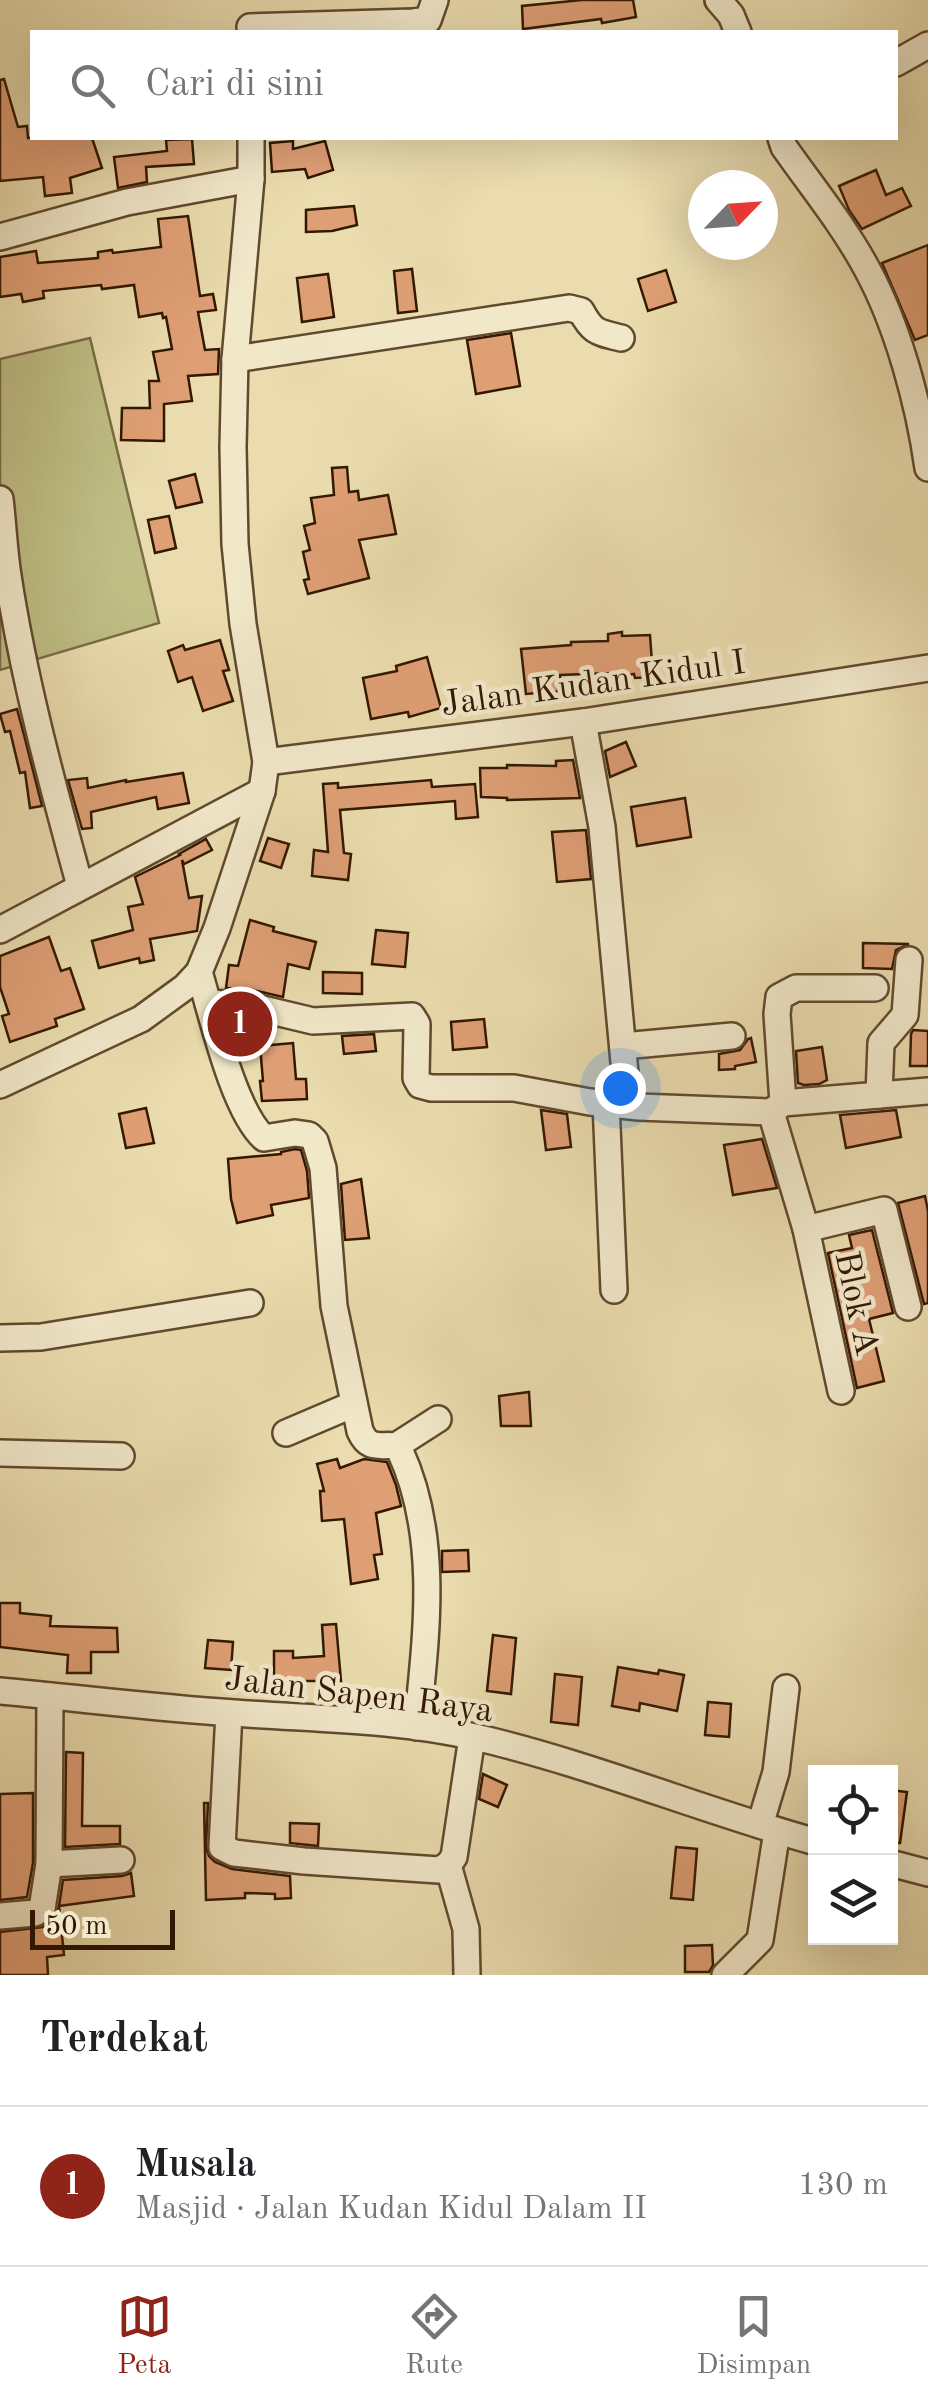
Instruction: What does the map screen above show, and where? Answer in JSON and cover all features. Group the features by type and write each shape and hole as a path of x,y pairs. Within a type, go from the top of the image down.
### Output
{"street":[{"path":"249,0 250,30 428,20 436,0"},
{"path":"718,0 737,30"},
{"path":"898,62 928,45"},
{"path":"0,1085 140,1019 198,972 262,791 266,762 235,544 232,446 251,140"},
{"path":"781,140 865,264 884,300 927,460"},
{"path":"0,237 128,202 251,179"},
{"path":"235,358 569,308 581,312 597,332 620,338"},
{"path":"0,498 8,574 27,678 80,886"},
{"name":"Jalan Kudan Kidul I","path":"266,762 583,722 928,668"},
{"path":"583,722 602,827 623,1046 617,1104 614,1290"},
{"path":"0,930 262,791"},
{"path":"879,1094 881,1043 906,1015 909,960"},
{"path":"198,972 226,1062 257,1132 264,1138 295,1132 309,1135 315,1141 323,1168 334,1306 363,1438 378,1447 396,1446 438,1420"},
{"name":"Blok A","path":"842,1391 777,1107 777,1014 779,996 796,988 875,988"},
{"path":"208,1003 246,1005 313,1021 412,1016 417,1024 416,1078 424,1087 514,1088 617,1104 702,1111 928,1091"},
{"path":"623,1046 732,1036"},
{"path":"806,1229 884,1210 908,1307"},
{"path":"0,1338 40,1337 250,1303"},
{"path":"286,1434 354,1404"},
{"path":"396,1446 407,1470 424,1540 425,1645 417,1728"},
{"path":"0,1453 121,1456"},
{"path":"726,1975 760,1940 786,1688"},
{"name":"Jalan Sapen Raya","path":"0,1691 417,1728 472,1737 558,1759 808,1840"},
{"path":"0,1916 40,1911 48,1864 50,1696"},
{"path":"229,1713 221,1844 226,1851 304,1862 439,1870 448,1865 454,1857 472,1737"},
{"path":"48,1864 121,1860"},
{"path":"448,1865 466,1929 466,1975"},
{"path":"898,1865 928,1873"}],"shaded area":[{"path":"90,338 159,623 0,670 0,359"}],"building":[{"path":"633,0 636,17 523,29 522,6"},
{"path":"4,79 18,127 27,126 30,140 93,140 102,168 70,178 72,193 45,196 43,177 0,181 0,80"},
{"path":"166,140 192,140 194,164 146,167 147,182 118,188 114,157 167,151"},
{"path":"293,141 293,149 325,141 333,170 308,178 305,169 272,172 270,143"},
{"path":"876,170 886,195 902,188 911,206 862,229 839,186"},
{"path":"354,206 357,225 306,232 306,210"},
{"path":"188,216 200,296 213,294 216,310 198,312 205,350 219,349 218,374 188,376 192,401 164,404 164,441 121,440 122,408 150,408 149,381 159,381 153,352 172,349 166,317 162,313 139,317 134,285 43,291 44,298 23,302 21,294 0,297 0,257 36,251 38,263 98,258 98,252 112,250 113,253 161,247 158,219"},
{"path":"928,245 928,335 915,340 882,263"},
{"path":"412,269 417,311 398,313 394,271"},
{"path":"666,270 676,302 648,311 638,279"},
{"path":"328,274 334,317 302,322 297,278"},
{"path":"511,333 520,386 476,394 467,340"},
{"path":"347,467 349,492 358,491 359,500 388,495 396,534 359,540 369,578 308,594 303,552 310,550 304,526 315,523 311,498 334,495 332,468"},
{"path":"195,474 202,502 176,508 169,481"},
{"path":"169,516 176,548 155,553 148,520"},
{"path":"622,632 622,636 650,635 653,677 613,677 612,673 560,675 561,691 526,694 521,649 608,641 608,634"},
{"path":"220,640 229,670 223,671 233,701 203,711 192,677 178,682 168,651"},
{"path":"427,657 441,708 409,717 408,712 371,719 363,678 397,671 396,666"},
{"path":"17,709 42,806 30,808 25,772 20,773 10,731 5,732 0,714"},
{"path":"626,742 636,766 610,777 605,751"},
{"path":"573,760 580,798 481,797 480,768 556,766 556,761"},
{"path":"183,773 189,803 158,809 156,797 91,812 92,828 82,829 68,780 87,778 88,788"},
{"path":"431,780 432,787 475,784 478,817 456,819 455,801 340,810 344,853 351,854 348,880 312,876 314,850 328,852 323,784 338,783 338,788"},
{"path":"685,798 691,837 637,846 631,807"},
{"path":"586,830 591,879 557,882 552,832"},
{"path":"268,838 289,844 281,868 260,861"},
{"path":"206,839 212,850 184,864 182,860 189,898 202,896 197,931 150,939 154,960 140,963 139,958 99,968 92,941 133,930 128,907 143,904 135,877"},
{"path":"250,920 274,927 273,931 316,942 309,969 288,964 283,997 226,988 229,965 238,966"},
{"path":"376,930 408,933 405,967 372,964"},
{"path":"49,937 61,971 70,968 84,1009 55,1019 57,1026 10,1042 2,1016 9,1014 0,987 0,956"},
{"path":"863,943 909,944 896,950 892,969 863,968"},
{"path":"323,972 362,973 362,994 323,993"},
{"path":"484,1019 487,1047 453,1050 451,1022"},
{"path":"913,1030 928,1031 928,1066 910,1066"},
{"path":"374,1034 376,1051 344,1054 342,1036"},
{"path":"751,1038 756,1062 719,1070 719,1054 740,1050"},
{"path":"293,1043 296,1079 306,1079 307,1099 262,1101 260,1046"},
{"path":"822,1047 827,1080 819,1084 798,1083 796,1051"},
{"path":"146,1108 154,1143 126,1148 119,1114"},
{"path":"541,1110 567,1114 571,1147 546,1150"},
{"path":"896,1110 901,1137 846,1148 840,1115"},
{"path":"762,1139 777,1188 733,1195 724,1145"},
{"path":"301,1150 307,1171 309,1198 271,1205 273,1215 237,1223 228,1159"},
{"path":"361,1179 369,1238 345,1240 341,1184"},
{"path":"925,1196 928,1303 924,1304 898,1203"},
{"path":"872,1230 893,1313 869,1319 884,1381 857,1388 828,1253 852,1248 849,1235"},
{"path":"529,1392 531,1426 501,1426 499,1396"},
{"path":"337,1459 340,1468 364,1459 387,1462 396,1485 401,1506 376,1513 382,1554 374,1555 378,1579 351,1584 344,1519 322,1521 320,1491 324,1491 317,1464"},
{"path":"468,1550 469,1571 442,1572 442,1551"},
{"path":"0,1603 20,1603 20,1613 51,1616 50,1626 117,1628 118,1652 91,1652 91,1673 67,1673 68,1655 0,1647"},
{"path":"336,1624 341,1681 274,1684 274,1651 293,1651 293,1658 324,1656 322,1625"},
{"path":"493,1635 516,1638 511,1694 487,1691"},
{"path":"208,1640 233,1642 231,1670 205,1668"},
{"path":"618,1667 684,1675 677,1711 640,1703 639,1711 612,1706"},
{"path":"555,1674 582,1677 578,1725 551,1722"},
{"path":"708,1702 731,1704 729,1737 705,1735"},
{"path":"66,1752 83,1753 82,1826 120,1826 120,1844 65,1847"},
{"path":"483,1774 507,1785 498,1807 479,1799"},
{"path":"898,1791 907,1792 898,1843"},
{"path":"33,1793 33,1863 27,1897 0,1900 0,1794"},
{"path":"204,1803 208,1803 209,1856 232,1869 290,1876 291,1898 245,1893 245,1898 206,1900"},
{"path":"290,1823 319,1824 318,1846 290,1843"},
{"path":"676,1847 697,1849 693,1900 671,1898"},
{"path":"131,1873 134,1896 59,1906 63,1880"},
{"path":"59,1906 64,1955 47,1957 48,1975 0,1975 0,1932 43,1927 55,1919"},
{"path":"712,1945 713,1965 709,1972 685,1972 685,1946"}],"place":[{"name":"Musala","path":"240,1024"}]}
